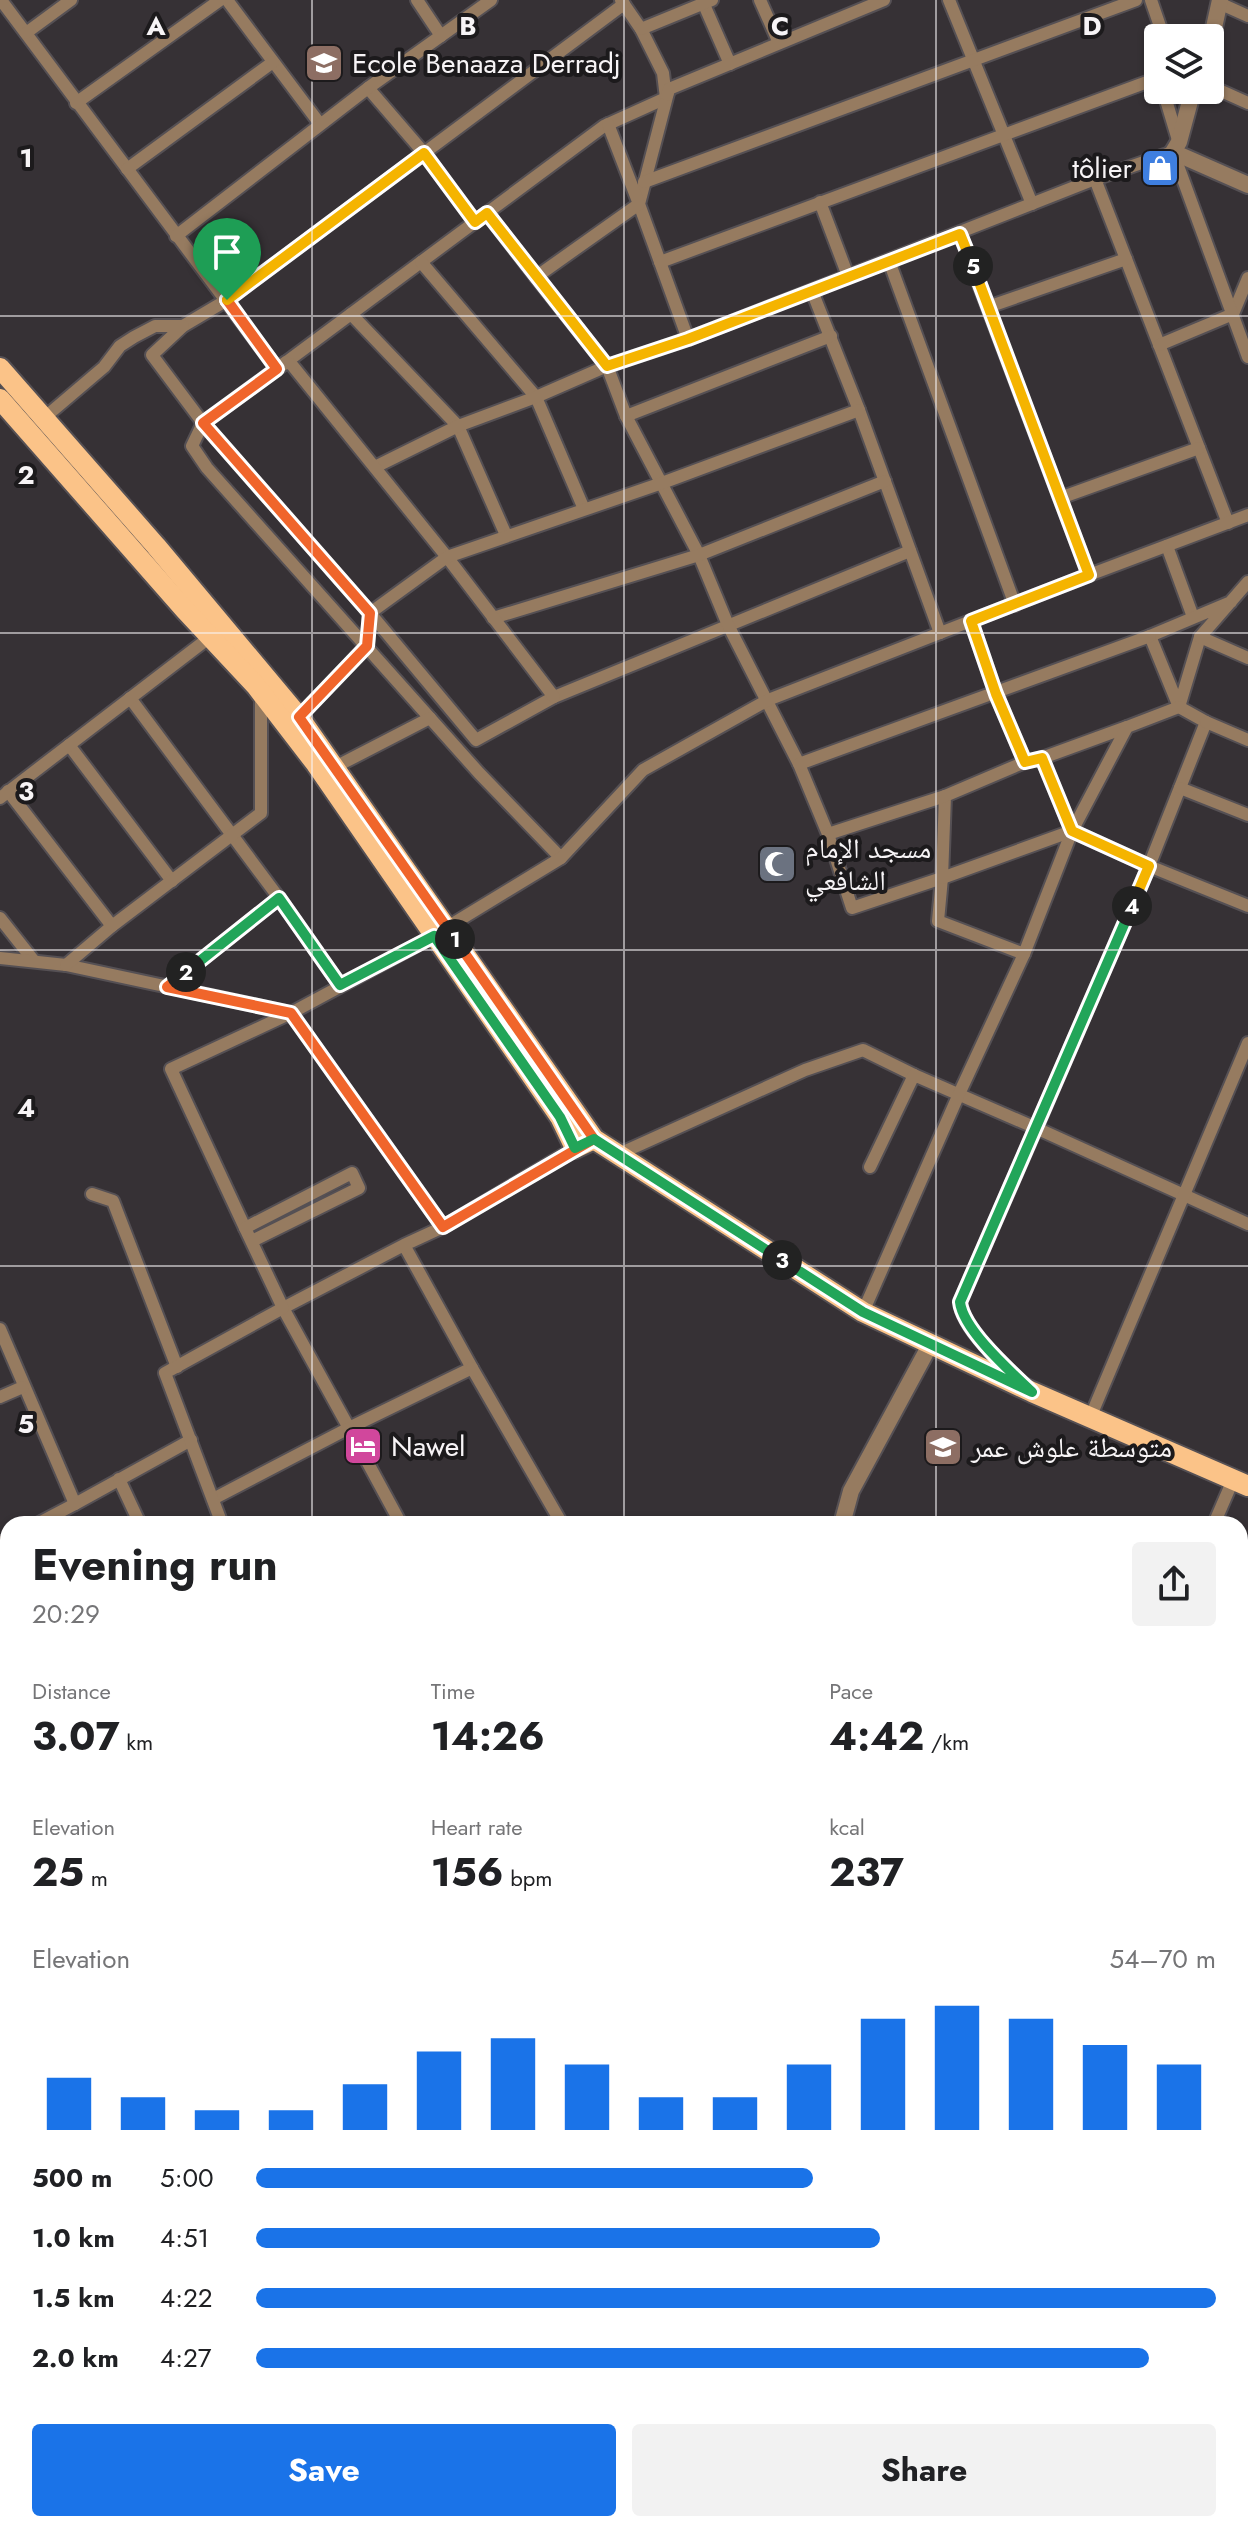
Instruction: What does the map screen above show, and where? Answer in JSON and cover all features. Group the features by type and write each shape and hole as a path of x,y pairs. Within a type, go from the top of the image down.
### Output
{"main road":[{"path":"0,368 299,717 584,1143 619,1154 863,1312 1032,1392 1241,1483"},
{"path":"0,399 261,692 440,932"}],"street":[{"path":"1,0 277,369"},
{"path":"26,33 71,0"},
{"path":"76,103 220,0"},
{"path":"227,0 320,124"},
{"path":"417,0 441,36"},
{"path":"176,236 368,88 491,0"},
{"path":"760,0 779,43"},
{"path":"561,858 459,751 207,468 192,446 203,423 608,124 852,6 884,0"},
{"path":"949,0 1032,204"},
{"path":"644,182 1136,0"},
{"path":"1151,0 1159,24"},
{"path":"641,29 706,1 730,64"},
{"path":"476,740 370,613 203,423 152,355 183,326 227,300 623,2 641,29 663,73 667,93 639,204 536,277"},
{"path":"1215,24 1220,2 1248,16"},
{"path":"127,169 273,62"},
{"path":"660,262 1144,83"},
{"path":"368,88 424,153 475,222"},
{"path":"1224,92 1248,103"},
{"path":"1166,104 1176,147 1248,357"},
{"path":"1176,147 1189,104"},
{"path":"608,124 688,339"},
{"path":"375,467 458,426 607,366 688,339 1176,147 1248,185"},
{"path":"1095,179 1228,523"},
{"path":"820,202 848,276"},
{"path":"487,213 607,366 626,416 699,555 728,625 799,764 828,834 852,908 1072,831"},
{"path":"960,234 1089,575"},
{"path":"988,307 1126,259"},
{"path":"889,261 1015,605"},
{"path":"421,262 536,397 584,509"},
{"path":"1159,345 1233,314 1248,278"},
{"path":"812,291 940,633"},
{"path":"351,314 458,426 506,535"},
{"path":"44,418 104,367 120,346 155,326 183,326"},
{"path":"626,416 831,336"},
{"path":"277,369 286,362 292,365 447,557 554,697"},
{"path":"299,717 367,646 370,613 447,557 662,483 859,410"},
{"path":"1060,498 1199,448"},
{"path":"493,618 699,555 885,481"},
{"path":"397,1516 283,1308 171,1069 291,1013 440,932 561,858 643,770 768,700 1248,515"},
{"path":"1167,546 1193,617"},
{"path":"459,751 554,697 910,551"},
{"path":"1179,707 1200,637 1248,582"},
{"path":"799,764 996,694 1231,602"},
{"path":"971,621 996,694 1025,762"},
{"path":"1150,636 1179,707 1248,740"},
{"path":"112,926 4,794 210,637"},
{"path":"1200,637 1248,658"},
{"path":"66,965 112,926 261,813 261,692"},
{"path":"130,698 340,985"},
{"path":"828,834 945,796 1025,762 1179,707"},
{"path":"335,767 430,718"},
{"path":"1032,1392 992,1353 963,1315 960,1302 1149,866 1206,722"},
{"path":"863,1312 1024,954 1072,831 1127,727"},
{"path":"69,745 172,881"},
{"path":"1042,758 1072,831 1248,906"},
{"path":"1180,788 1248,815"},
{"path":"945,796 938,921 1024,954"},
{"path":"167,987 279,898"},
{"path":"0,918 34,961"},
{"path":"0,958 66,965 291,1013 443,1227"},
{"path":"1090,1418 1248,1043"},
{"path":"619,1154 805,1070 863,1050 1248,1224"},
{"path":"870,1167 914,1075"},
{"path":"219,1516 165,1373 283,1308 443,1227 584,1143"},
{"path":"245,1228 352,1173 359,1188 252,1241"},
{"path":"92,1194 113,1201 177,1367"},
{"path":"404,1245 557,1516"},
{"path":"0,1329 75,1504"},
{"path":"844,1516 851,1491 930,1345"},
{"path":"213,1499 472,1368"},
{"path":"0,1397 23,1387"},
{"path":"52,1516 191,1440"},
{"path":"119,1479 136,1516"},
{"path":"1219,1516 1241,1483"}],"place":[{"name":"Ecole Benaaza Derradj","path":"324,63"},
{"name":"tôlier","path":"1160,168"},
{"name":"مسجد الإمام الشافعي","path":"777,864"},
{"name":"Nawel","path":"363,1446"},
{"name":"متوسطة علوش عمر","path":"943,1447"}],"route":[{"path":"227,300 277,369 203,423 370,613 367,646 299,717 594,1139 443,1227 291,1013 167,987 279,898 340,985 434,936 560,1117 575,1148 594,1139 863,1312 1032,1392 992,1353 963,1315 960,1302 1149,866 1072,831 1042,758 1025,762 996,694 971,621 1089,575 960,234 688,339 607,366 487,213 475,222 424,153 227,300"}]}
